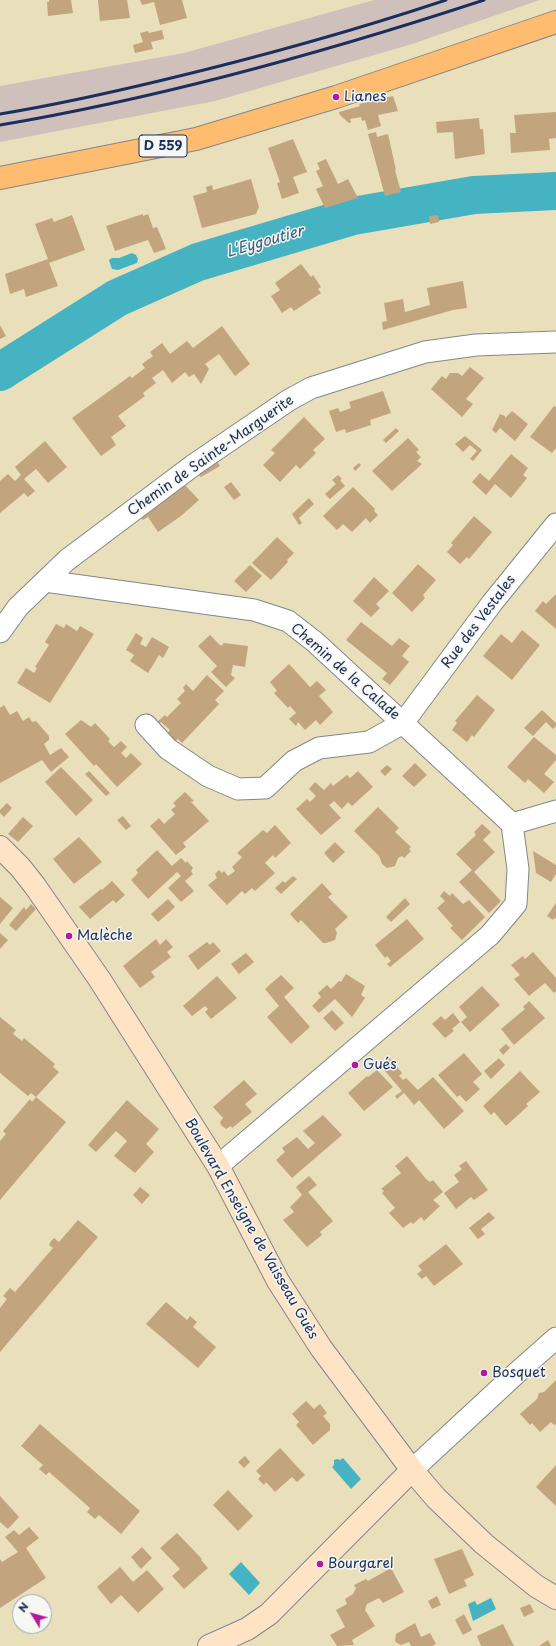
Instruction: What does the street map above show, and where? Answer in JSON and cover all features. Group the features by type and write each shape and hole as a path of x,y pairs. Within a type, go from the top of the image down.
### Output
{"main road":[{"name":"D 559","path":"0,178 196,139 322,101 556,22"},
{"name":"Boulevard Enseigne de Vaisseau Guès","path":"0,847 20,867 35,886 100,980 218,1166 265,1256 295,1309 320,1348 412,1470 436,1498 484,1544 536,1586 556,1598"},
{"path":"209,1646 248,1629 269,1614 412,1470"}],"street":[{"name":"Chemin de Sainte-Marguerite","path":"0,632 18,607 68,560 195,464 288,400 311,388 425,352 476,345 556,342"},
{"name":"Rue des Vestales","path":"403,723 492,603 556,524"},
{"name":"Chemin de la Calade","path":"45,581 254,610 288,621 315,642 512,824"},
{"path":"146,725 168,749 208,776 238,789 265,788 294,761 319,748 369,742 403,723"},
{"path":"218,1166 490,935 516,904 518,869 512,824 556,811"},
{"path":"412,1470 556,1338"}],"shaded area":[{"path":"374,0 540,0 409,45 215,101 0,142 0,86 184,53"}],"water":[{"path":"132,253 136,255 138,259 137,263 118,270 112,269 109,260"},
{"path":"343,1458 361,1479 351,1489 332,1467 334,1465 334,1460 340,1460"},
{"path":"241,1562 260,1583 249,1595 229,1574"},
{"path":"491,1598 496,1609 473,1621 468,1604 475,1601 477,1605"}],"building":[{"path":"49,0 71,0 73,13 48,16 47,2 49,2"},
{"path":"98,0 127,0 130,18 100,21"},
{"path":"140,0 182,0 187,18 160,25 154,2 142,5"},
{"path":"162,30 164,39 151,42 153,49 135,53 133,45 143,42 140,33 148,31 149,33"},
{"path":"393,96 398,111 378,115 381,126 368,130 365,120 362,121 361,117 350,119 351,122 349,123 340,115 339,112 360,106 359,104"},
{"path":"556,112 556,138 549,139 550,150 511,153 510,133 516,133 514,115"},
{"path":"479,118 480,129 483,129 485,154 455,159 453,132 437,133 436,122"},
{"path":"376,132 377,137 388,134 401,192 385,196 368,134"},
{"path":"293,139 307,172 293,177 299,193 282,199 277,183 280,182 268,148"},
{"path":"326,159 338,184 348,179 358,198 325,208 316,189 323,186 316,171 320,169 317,163"},
{"path":"251,179 259,207 256,214 202,228 193,196 207,192 206,187 212,185 213,190"},
{"path":"143,214 143,216 148,214 153,228 157,227 166,249 154,253 148,240 115,251 106,226"},
{"path":"72,215 85,250 49,263 58,286 26,297 24,289 10,294 5,274 48,259 35,224 52,218 54,222"},
{"path":"438,215 439,222 430,224 429,216"},
{"path":"301,264 311,277 313,275 321,287 318,289 321,293 294,311 291,307 282,313 271,296 280,290 275,283"},
{"path":"463,281 467,308 453,310 383,330 382,322 387,321 384,303 403,299 405,312 430,305 427,288"},
{"path":"0,325 6,336 0,339"},
{"path":"222,326 250,364 235,376 219,354 205,364 209,369 201,384 194,374 189,377 185,372 172,383 163,370 152,378 156,383 143,393 145,396 118,416 126,426 111,437 116,445 101,456 72,418 130,376 132,378 145,368 142,364 153,356 150,352 162,343 170,354 187,341 193,348"},
{"path":"470,367 484,378 466,399 473,404 462,417 431,389 442,376 446,379 450,373 458,373 462,376"},
{"path":"383,391 391,413 370,420 371,425 346,433 345,429 336,432 329,411 338,408 340,412 351,408 349,402"},
{"path":"554,406 556,407 556,448 552,453 530,437"},
{"path":"512,411 528,424 515,441 500,428 496,433 492,430 500,414 505,416 505,418"},
{"path":"304,417 325,439 313,450 316,453 300,469 296,465 280,482 263,465 275,453 271,450"},
{"path":"396,428 399,431 386,443 383,440"},
{"path":"465,436 482,450 473,461 470,459 477,451 470,445 463,452 455,444"},
{"path":"408,438 419,450 416,452 421,457 417,461 422,464 392,491 372,471"},
{"path":"45,441 67,467 48,483 36,469 24,479 35,491 28,497 24,493 0,513 0,481 8,474 15,481 21,475 15,467"},
{"path":"511,454 528,468 523,475 527,478 511,498 495,484 486,495 472,482 480,473 489,481"},
{"path":"217,461 220,466 201,477 197,473"},
{"path":"359,463 361,465 355,471 353,468"},
{"path":"338,475 342,479 340,480 345,486 330,499 325,494 336,484 332,480"},
{"path":"231,482 241,495 234,500 224,487"},
{"path":"183,483 199,500 181,516 158,532 148,517 143,520 140,516"},
{"path":"353,487 375,509 374,511 378,515 370,523 366,518 352,532 343,524 337,530 323,516"},
{"path":"309,498 314,504 299,518 302,523 299,525 292,514"},
{"path":"474,516 492,532 469,559 467,557 460,564 447,552 453,545 451,543"},
{"path":"277,537 294,553 287,560 288,562 271,580 252,563"},
{"path":"418,564 436,580 423,595 425,598 412,612 392,593"},
{"path":"250,565 262,576 246,592 234,581"},
{"path":"374,577 389,591 376,604 380,608 371,617 353,601"},
{"path":"556,594 556,629 535,611 543,601 546,604"},
{"path":"361,622 392,646 399,638 410,646 402,656 409,662 390,685 382,679 387,673 346,640"},
{"path":"56,624 64,628 66,624 77,631 80,626 94,634 50,703 17,683 26,668 34,673 37,668 35,667 49,645 45,642"},
{"path":"522,630 540,645 512,680 483,656 501,634 512,643"},
{"path":"136,633 143,638 140,644 146,647 152,637 169,647 163,658 159,655 148,673 130,661 134,655 126,650"},
{"path":"210,635 221,646 224,643 248,646 245,667 233,665 231,675 235,678 226,687 211,672 217,666 198,646"},
{"path":"289,664 310,687 317,681 326,690 319,696 333,712 320,725 316,720 305,730 298,722 296,726 289,719 296,713 290,706 288,708 274,693 277,691 270,682"},
{"path":"207,675 224,691 215,700 219,704 182,743 178,739 174,742 167,734 170,730 161,722 159,724 157,722 165,715 167,717 181,703 177,699 185,691 183,688 186,684 193,691"},
{"path":"477,695 495,710 474,737 472,735 467,742 452,730 457,723 455,721"},
{"path":"4,705 10,715 17,711 23,721 29,717 32,722 36,721 49,736 49,740 44,744 50,755 61,748 69,757 51,772 42,760 0,783 0,708"},
{"path":"542,710 556,723 556,726 553,729 546,722 533,736 524,728"},
{"path":"81,720 91,727 95,723 110,739 108,741 114,747 121,741 127,747 121,753 126,758 131,753 142,764 117,787 96,764 94,766 65,734"},
{"path":"534,737 556,755 556,760 544,774 554,782 544,793 528,779 525,783 507,767"},
{"path":"415,763 427,775 414,787 402,776"},
{"path":"387,765 392,769 385,776 380,771"},
{"path":"61,767 93,800 76,816 45,782"},
{"path":"89,771 110,793 106,796 85,774"},
{"path":"358,771 373,787 352,806 348,802 342,809 334,801 329,805 341,818 321,835 296,809 307,799 310,802 316,796 309,789 315,782 324,790 331,783 333,786 347,775 350,778"},
{"path":"185,792 194,801 191,802 209,821 183,843 186,847 176,855 150,826 159,818 164,824 175,814 171,810 176,806 173,803"},
{"path":"7,803 12,808 4,817 0,813 0,810"},
{"path":"378,807 399,828 395,832 411,847 409,849 411,851 404,858 402,856 398,858 395,866 387,868 382,864 379,856 354,831"},
{"path":"123,816 131,826 126,830 117,820"},
{"path":"23,817 33,826 18,842 8,834"},
{"path":"482,824 491,832 483,840 495,852 474,872 501,901 489,913 459,882 472,870 456,854 476,835 474,832"},
{"path":"275,825 291,843 275,858 273,855 265,863 275,873 255,891 252,888 245,894 242,891 227,905 208,885 217,878 215,874 219,870 222,873 224,871 228,876 235,871 232,867 242,857 237,853 263,830 267,833"},
{"path":"79,837 102,862 74,884 53,859"},
{"path":"335,842 345,852 333,863 324,853"},
{"path":"157,850 172,866 181,858 186,863 187,861 193,868 191,871 193,874 185,881 194,891 181,902 168,888 181,876 177,872 148,899 131,880 138,873 136,870"},
{"path":"533,851 556,865 556,874 551,882 536,873"},
{"path":"293,876 297,879 281,894 275,888 283,881 285,883"},
{"path":"112,881 125,895 116,903 113,900 90,919 79,907"},
{"path":"322,883 332,894 328,897 348,917 335,929 337,933 335,940 326,943 323,943 301,920 298,923 290,914"},
{"path":"444,891 450,896 452,893 463,904 469,900 485,917 462,940 450,928 453,926 437,908 445,901 440,896"},
{"path":"0,897 13,908 0,924"},
{"path":"405,898 410,904 391,922 386,917"},
{"path":"168,899 175,907 158,922 151,914"},
{"path":"556,903 556,919 554,918 553,920 547,916"},
{"path":"31,904 36,909 16,931 9,925 24,907 26,910"},
{"path":"407,919 424,939 390,967 387,964 391,961 387,956 385,958 375,945"},
{"path":"0,933 8,940 0,949"},
{"path":"156,939 160,945 166,939 173,947 167,952 171,957 151,972 155,977 140,988 123,966"},
{"path":"207,942 210,945 213,942 221,951 198,970 188,956"},
{"path":"533,952 556,978 556,991 554,993 545,983 529,996 514,979 520,975 511,965 523,956 525,959"},
{"path":"246,953 254,962 239,974 231,964"},
{"path":"346,974 365,986 361,995 365,998 352,1017 335,999 319,1013 312,1006 321,997 318,993 327,985 331,989 339,981 341,982"},
{"path":"281,975 294,988 284,997 310,1027 291,1044 267,1017 279,1006 265,989"},
{"path":"217,976 237,998 211,1019 205,1012 208,1009 205,1006 192,1016 183,1006"},
{"path":"482,986 500,1005 470,1032 461,1022 467,1017 459,1007"},
{"path":"529,1001 545,1018 514,1045 501,1029 525,1009 523,1007"},
{"path":"332,1010 344,1023 335,1031 323,1018"},
{"path":"453,1013 460,1022 452,1029 454,1031 445,1038 432,1024 441,1016 445,1020"},
{"path":"0,1017 16,1030 13,1034 22,1041 24,1038 55,1064 53,1067 59,1072 36,1097 31,1093 28,1096 0,1073"},
{"path":"506,1044 510,1048 503,1055 499,1050"},
{"path":"464,1053 482,1074 473,1082 480,1089 466,1102 460,1095 457,1097 438,1075"},
{"path":"389,1057 402,1073 399,1076 403,1080 406,1078 418,1090 433,1077 464,1111 444,1129 419,1100 414,1105 404,1093 397,1099 395,1096 402,1091 380,1065"},
{"path":"499,1058 505,1065 491,1079 484,1071"},
{"path":"377,1070 393,1087 364,1111 348,1093 367,1076 368,1077"},
{"path":"520,1071 540,1092 526,1104 528,1106 506,1126 494,1112 491,1115 483,1106"},
{"path":"244,1080 257,1094 245,1104 252,1112 232,1128 231,1126 226,1129 220,1122 223,1118 213,1107"},
{"path":"36,1097 66,1122 0,1200 0,1141 6,1134 3,1131 30,1099 32,1102"},
{"path":"127,1100 159,1129 146,1144 154,1152 135,1173 114,1156 127,1141 116,1131 96,1152 88,1145"},
{"path":"323,1115 342,1135 292,1178 276,1160 285,1152 282,1148 297,1137 308,1149 315,1143 303,1131"},
{"path":"407,1156 426,1179 430,1182 433,1180 443,1192 433,1200 440,1206 424,1221 421,1217 413,1224 411,1222 403,1228 389,1213 395,1208 382,1193 384,1191 381,1189 401,1173 395,1166"},
{"path":"466,1161 488,1190 474,1200 471,1197 456,1209 444,1193 459,1182 454,1175 462,1169 459,1166"},
{"path":"309,1176 317,1185 308,1192 333,1221 320,1232 322,1235 307,1247 283,1220 294,1212 290,1207 302,1195 296,1187"},
{"path":"140,1187 150,1195 142,1204 133,1195"},
{"path":"489,1212 495,1218 481,1229 485,1234 478,1239 469,1228"},
{"path":"78,1220 98,1237 0,1352 0,1308 7,1299 3,1296 10,1288 15,1292 53,1248 49,1245 51,1241 54,1238 59,1242"},
{"path":"446,1244 463,1264 434,1286 426,1276 422,1279 417,1274 422,1270 418,1266"},
{"path":"166,1302 187,1320 190,1316 197,1322 193,1327 216,1347 198,1368 146,1324"},
{"path":"556,1380 556,1424 554,1425 551,1422 540,1432 532,1423 530,1425 520,1414 537,1399 539,1393 544,1392"},
{"path":"306,1401 314,1409 320,1404 327,1413 323,1416 330,1424 330,1430 313,1445 296,1425 299,1422 292,1414"},
{"path":"40,1424 140,1511 121,1534 99,1515 95,1519 87,1512 90,1508 49,1472 46,1475 39,1469 43,1465 21,1446"},
{"path":"280,1448 305,1475 297,1482 292,1477 275,1492 266,1482 264,1485 258,1479 261,1476 256,1471"},
{"path":"245,1456 250,1462 244,1468 238,1462"},
{"path":"556,1465 556,1506 536,1487"},
{"path":"228,1490 253,1516 238,1531 213,1505"},
{"path":"0,1496 19,1517 8,1529 0,1522"},
{"path":"29,1527 39,1538 26,1548 46,1578 21,1594 12,1594 12,1600 0,1608 0,1559 2,1562 18,1552 5,1537 14,1530 19,1535"},
{"path":"177,1533 202,1559 201,1560 208,1568 184,1589 172,1576 180,1569 160,1548"},
{"path":"142,1547 152,1558 141,1569 131,1557"},
{"path":"462,1549 474,1575 464,1580 467,1586 449,1594 434,1559"},
{"path":"120,1567 133,1582 147,1570 164,1589 138,1613 121,1595 111,1604 97,1587"},
{"path":"391,1568 404,1592 383,1603 379,1598 367,1604 365,1610 375,1626 352,1640 354,1645 337,1646 330,1635 345,1627 336,1610 347,1604 345,1599 353,1594 356,1588 354,1585 366,1579 368,1581"},
{"path":"437,1596 441,1605 432,1609 428,1601"},
{"path":"530,1604 534,1612 524,1617 520,1608"},
{"path":"464,1614 472,1630 463,1635 455,1620"},
{"path":"415,1623 421,1637 430,1633 436,1644 432,1646 411,1646 409,1642 401,1645 395,1641 396,1634"},
{"path":"503,1624 514,1646 481,1646 477,1636"},
{"path":"548,1640 551,1646 539,1646"}],"waterway":[{"name":"L'Eygoutier","path":"0,372 117,298 198,262 353,216 474,195 556,191"}],"railway":[{"path":"0,114 102,94 235,62 341,33 446,0"},
{"path":"0,125 123,101 245,72 365,38 484,0"}],"place":[{"name":"Lianes","path":"336,97"},
{"name":"Malèche","path":"69,936"},
{"name":"Gués","path":"355,1065"},
{"name":"Bosquet","path":"484,1373"},
{"name":"Bourgarel","path":"320,1564"}]}
